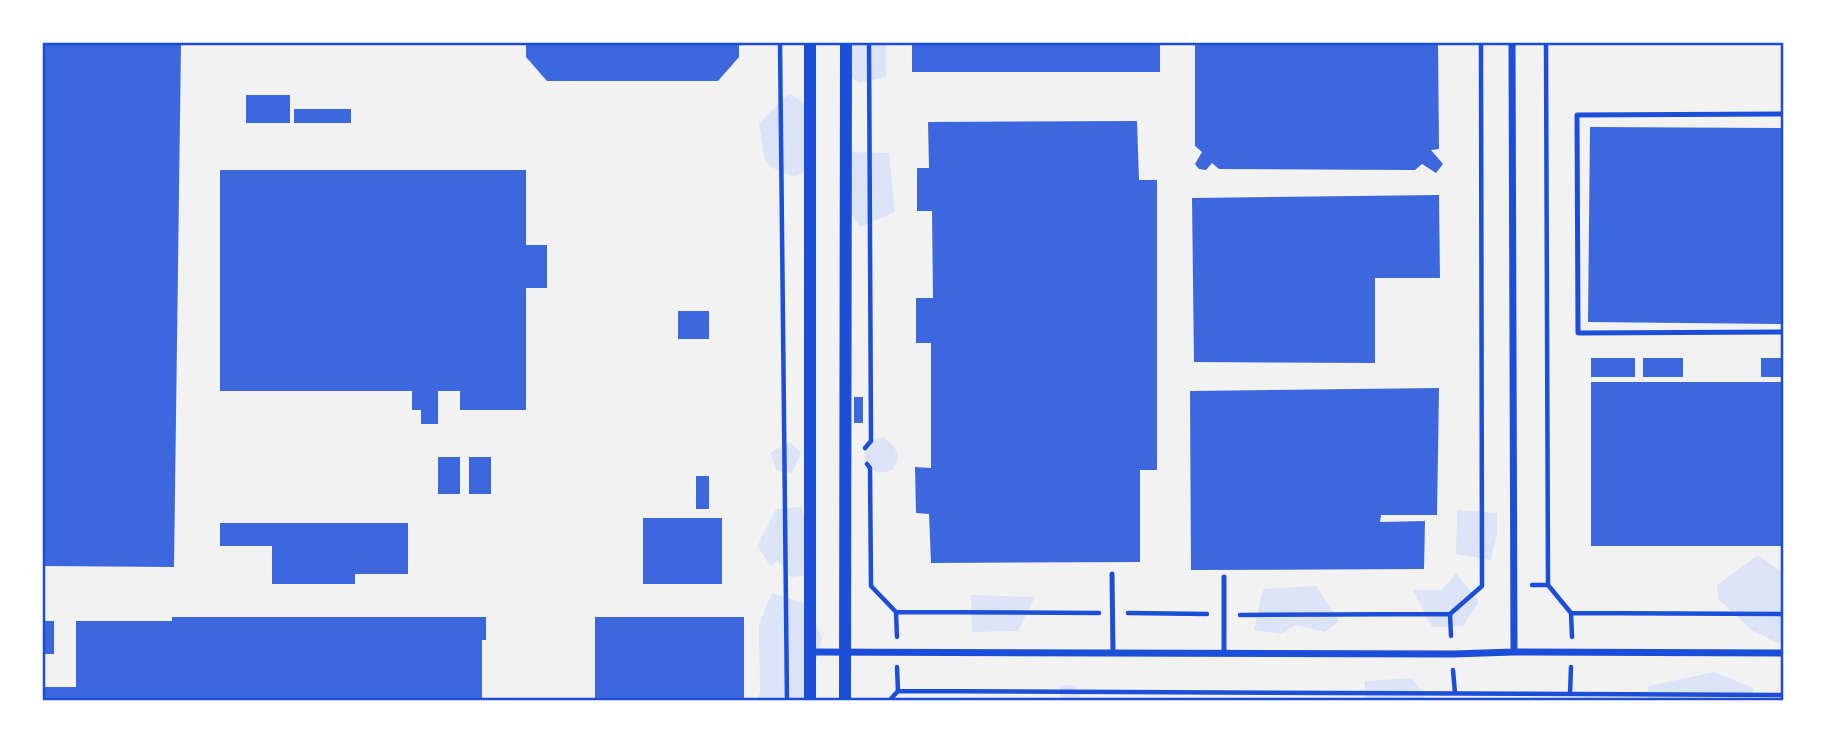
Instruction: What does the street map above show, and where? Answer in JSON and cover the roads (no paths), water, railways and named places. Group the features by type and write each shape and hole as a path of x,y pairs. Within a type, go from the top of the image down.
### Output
{"street":[{"path":"810,42 810,701"},
{"path":"845,701 846,42"},
{"path":"1512,42 1514,652"},
{"path":"810,652 1784,653"}],"lane":[{"path":"1784,114 1577,115 1578,333 1784,332"},
{"path":"1112,574 1113,652"},
{"path":"1224,577 1224,653"}]}
